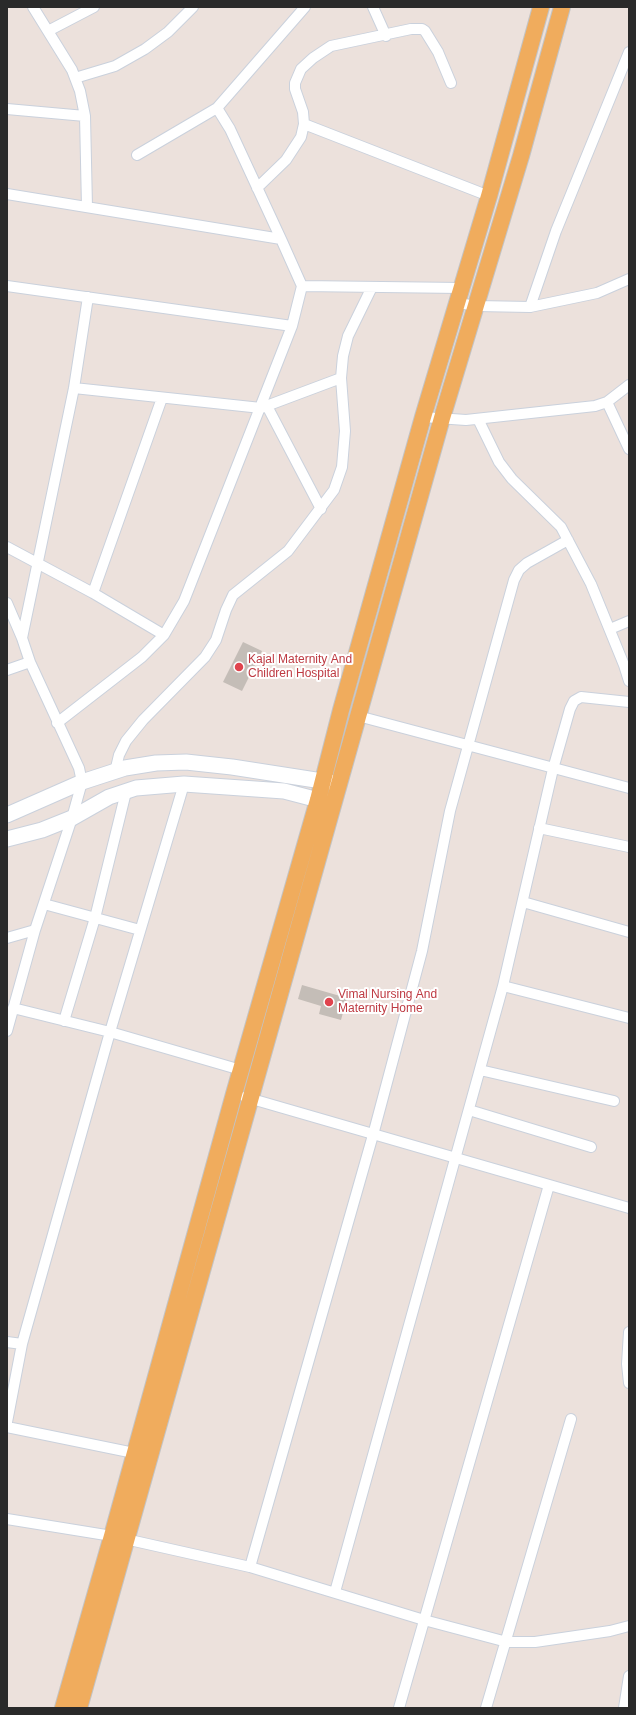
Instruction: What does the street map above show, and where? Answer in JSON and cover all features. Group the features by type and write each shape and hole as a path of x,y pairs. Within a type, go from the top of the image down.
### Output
{"main road":[{"path":"63,1708 119,1538 249,1098 326,802 323,780 424,417 489,196 541,7"},
{"path":"79,1708 119,1538 134,1453 240,1070 326,802 339,784 442,418 521,156 562,7"}],"street":[{"path":"33,7 75,78 80,90 85,116 87,207"},
{"path":"48,31 94,7"},
{"path":"75,78 114,66 145,48 168,32 193,7"},
{"path":"137,155 217,108 305,7"},
{"path":"372,7 386,36"},
{"path":"257,188 286,160 301,137 304,124 303,112 295,89 295,83 301,69 313,58 331,46 386,36 417,28 425,31 438,52 451,83"},
{"path":"530,307 556,231 629,52"},
{"path":"57,723 142,658 164,635 184,601 264,407 292,326 302,286 230,129 217,108"},
{"path":"7,109 85,116"},
{"path":"304,124 489,196"},
{"path":"7,194 281,239"},
{"path":"302,286 372,287 460,296 477,306 530,307 597,294 629,279"},
{"path":"7,286 292,326"},
{"path":"115,772 119,755 126,741 143,720 205,657 216,640 226,610 233,595 288,551 334,490 342,467 345,431 342,378 343,356 348,336 372,287"},
{"path":"22,638 74,388 88,297"},
{"path":"74,388 264,407 342,378"},
{"path":"424,417 478,419 595,406 607,402 629,385"},
{"path":"93,593 162,398"},
{"path":"607,402 629,449"},
{"path":"264,407 321,509"},
{"path":"478,419 499,462 512,479 561,527 591,584 610,629 629,681"},
{"path":"250,1567 373,1135 422,951 448,818 514,580 520,570 527,563 568,540"},
{"path":"7,547 93,593 164,635"},
{"path":"7,603 22,638 30,662 57,723 80,768 82,782 72,818 35,930 7,1031"},
{"path":"610,629 629,621"},
{"path":"7,670 30,662"},
{"path":"335,1592 503,986 553,769 570,708 574,701 581,697 629,702"},
{"path":"358,716 629,788"},
{"path":"7,815 82,782 156,762 186,762 232,767 323,780 339,784"},
{"path":"7,839 42,830 72,818 109,797 136,788 184,784 284,791 326,802"},
{"path":"7,1422 22,1344 110,1032 184,784"},
{"path":"64,1021 95,918 126,792"},
{"path":"540,828 629,847"},
{"path":"522,902 629,932"},
{"path":"44,904 140,930"},
{"path":"7,938 35,930"},
{"path":"503,986 629,1018"},
{"path":"13,1008 110,1032 240,1070"},
{"path":"480,1070 614,1101"},
{"path":"234,1094 629,1208"},
{"path":"469,1110 592,1147"},
{"path":"399,1708 549,1184"},
{"path":"629,1332 627,1364 629,1383"},
{"path":"7,1342 22,1344"},
{"path":"486,1708 571,1419"},
{"path":"7,1427 134,1453"},
{"path":"7,1519 119,1538 250,1567 424,1620 506,1642 535,1642 610,1631 629,1626"},
{"path":"624,1708 629,1676"}],"building":[{"path":"243,642 262,651 242,691 223,682"},
{"path":"302,985 347,998 341,1020 319,1014 321,1006 298,999"}],"place":[{"name":"Kajal Maternity And Children Hospital","path":"239,667"},
{"name":"Vimal Nursing And Maternity Home","path":"329,1002"}]}
